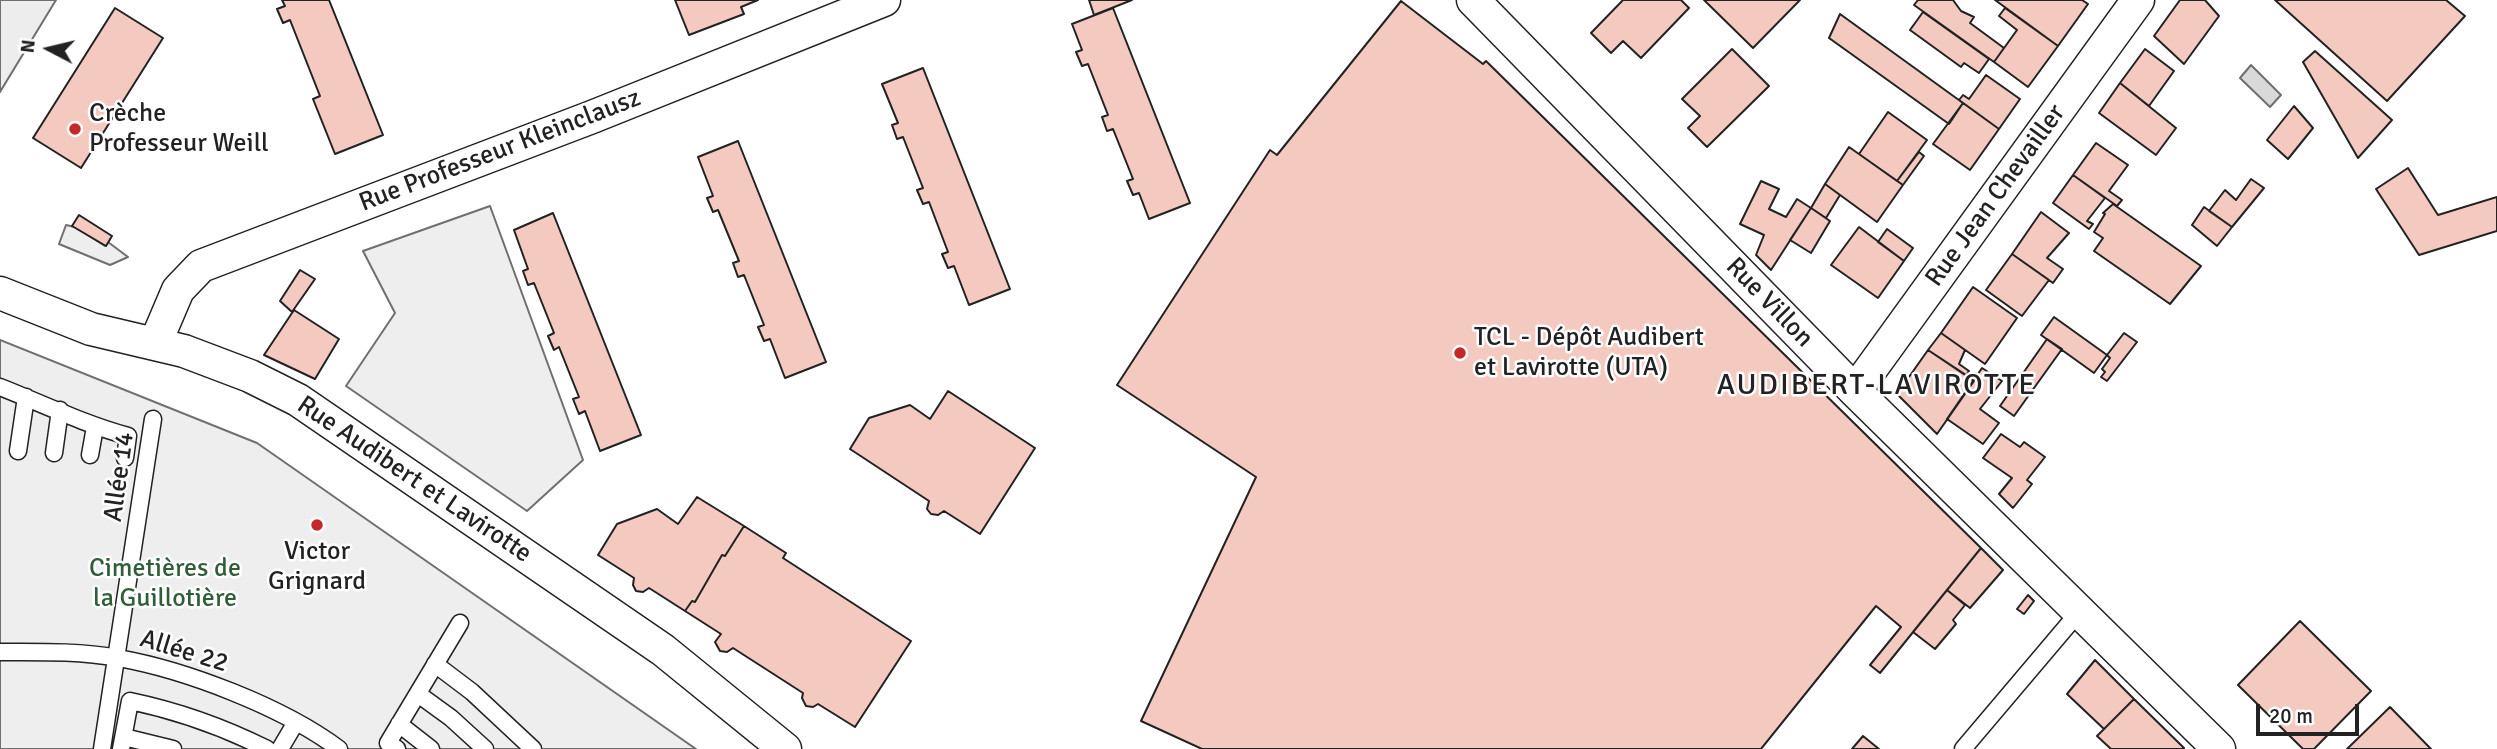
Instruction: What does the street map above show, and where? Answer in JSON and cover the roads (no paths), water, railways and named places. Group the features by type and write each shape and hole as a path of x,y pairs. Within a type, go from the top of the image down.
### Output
{"street":[{"name":"Rue Professeur Kleinclausz","path":"155,344 178,290 201,266 592,117 884,0"},
{"name":"Rue Villon","path":"1473,0 1855,391 2219,749"},
{"name":"Rue Jean Chevailler","path":"1855,391 2137,0"},
{"name":"Rue Audibert et Lavirotte","path":"0,293 91,329 184,351 250,376 298,400 663,650 785,749"}],"lane":[{"path":"0,387 95,427 128,436 125,458"},
{"path":"18,451 26,397"},
{"path":"54,453 60,410"},
{"name":"Allée 14","path":"102,749 153,419"},
{"path":"90,455 95,427"},
{"path":"1964,749 2079,612"},
{"path":"397,749 388,743 460,623"},
{"name":"Allée 22","path":"0,652 51,652 116,657 163,668 218,687 296,722 339,749"},
{"path":"435,664 472,692 533,749"},
{"path":"418,694 451,718 485,749"},
{"path":"173,749 122,743 130,701 205,721 267,749"},
{"path":"280,749 296,722"},
{"path":"400,724 430,749"}],"place":[{"name":"Crèche Professeur Weill","path":"75,129"},
{"name":"TCL - Dépôt Audibert et Lavirotte (UTA)","path":"1460,353"},
{"name":"Victor Grignard","path":"317,525"}],"district":[{"name":"AUDIBERT-LAVIROTTE","path":"1877,386"}],"park label":[{"name":"Cimetières de la Guillotière","path":"165,584"}]}
